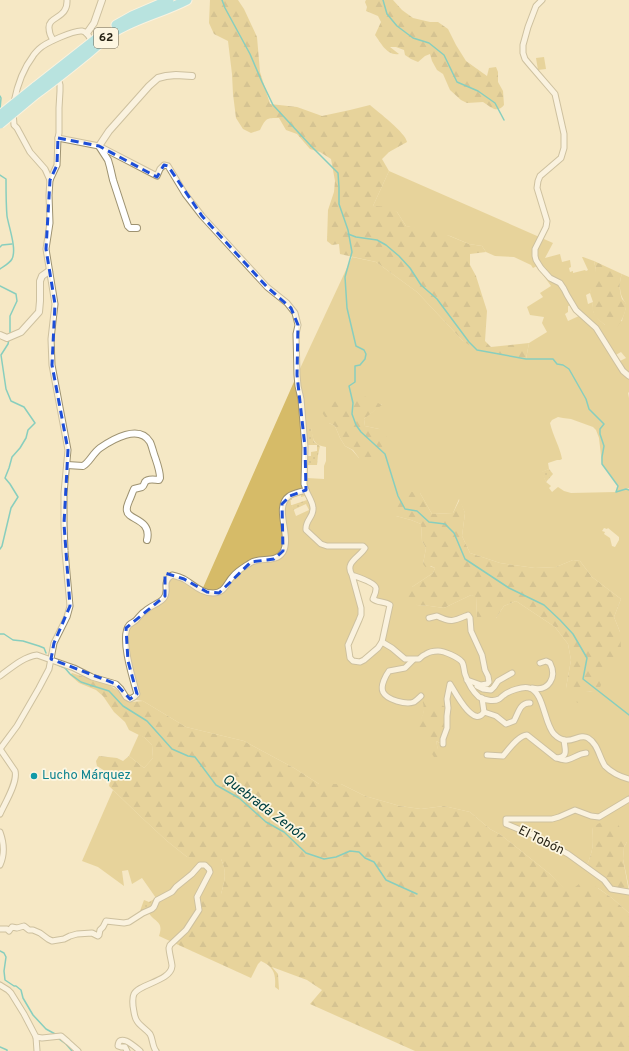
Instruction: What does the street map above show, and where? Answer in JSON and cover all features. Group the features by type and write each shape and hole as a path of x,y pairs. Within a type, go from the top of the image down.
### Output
{"highway":[{"name":"62","path":"0,124 36,90 92,42 111,28 132,16 169,0"},
{"name":"62","path":"0,115 36,90 58,78 117,31 127,25 187,0"}],"street":[{"path":"53,40 48,27 50,21 61,15 66,10 68,5 67,0"},
{"path":"87,33 96,17 102,0"},
{"path":"542,0 537,3 524,38 524,53 525,59 555,94 564,134 564,148 561,158 540,176 538,181 537,188 548,222 536,249 535,256 541,268 550,278 560,283 576,310 596,328 616,360 629,376"},
{"path":"50,180 45,169 30,152 14,125 13,112 19,84 32,56 39,48 53,40 76,31 87,33 92,42"},
{"path":"100,146 109,131 148,86 158,78 176,75 192,76"},
{"path":"0,814 11,790 16,774 15,770 0,749 17,726 39,688 48,669 54,643 67,617 70,606 64,530 64,493 68,450 52,365 51,339 55,304 46,249 50,223 50,180 58,165 60,91 58,78"},
{"path":"58,138 100,146 157,176 160,169 164,165 168,166 185,194 202,216 267,287 287,303 294,313 298,325 296,334 298,386 301,399 305,447 304,484 313,504 314,510 307,521 306,530 321,544 327,546 363,546 365,548 351,563 350,569 361,608 361,615 348,645 350,658 353,661 360,662 378,648 382,642 390,605 386,602 373,599 376,586 352,575"},
{"path":"100,146 108,160 128,226 130,228 137,228"},
{"path":"0,336 7,338 22,332 39,312 40,280 42,276 49,271"},
{"path":"67,465 85,465 94,453 119,436 136,433 147,438 151,444 160,478 159,480 148,480 142,487 134,489 127,510 128,514 148,530 149,533 147,540"},
{"path":"0,676 31,656 37,655 74,668 92,677 116,684 130,700 137,694 128,661 125,633 126,628 144,611 163,599 166,594 166,581 172,575 184,579 195,587 207,592 219,593 226,588 232,576 251,562 256,560 274,559 280,555 285,545 282,504 290,496 306,490"},
{"path":"429,618 437,616 446,620 455,621 468,615 470,618 471,631 482,655 489,682 482,685 468,680"},
{"path":"382,642 405,659 416,659"},
{"path":"422,696 415,702 401,702 386,696 382,688 385,676 389,671 405,668 425,654 438,651 455,656 463,663 472,690 480,698 491,701 500,699 504,694 518,688 537,689 549,685 552,679 553,668 550,663 546,661 540,663"},
{"path":"468,680 483,689 491,690 498,681 512,673"},
{"path":"442,744 447,728 447,699 450,684 460,702 470,713 477,717 481,716 484,712"},
{"path":"530,688 538,694 548,726 554,734 560,739 568,741 578,737 588,738 594,744 605,765 618,774 629,779"},
{"path":"482,698 484,712"},
{"path":"484,712 496,716 506,724 514,721 524,704 530,703"},
{"path":"487,755 503,756 519,738 524,735 527,735 556,758 565,761 586,753"},
{"path":"556,758 562,758 565,754 566,750 564,740"},
{"name":"El Tobón","path":"629,799 599,817 591,816 575,810 552,819 506,819 506,824 535,836 568,854 604,880 611,889 629,892"},
{"path":"0,832 4,848 0,865"},
{"path":"0,929 7,929 9,931 12,927 17,928 24,926 29,930 40,933 52,941 64,939 77,934 92,933 98,936 106,921 126,923 152,909 157,900 172,892 200,865 205,865 210,872 197,897 199,910 186,930 170,945 169,948 172,966 169,973 156,982 141,988 134,993 133,996 134,1013 137,1023 148,1032 156,1051"},
{"path":"0,985 12,993 36,1037 37,1051"},
{"path":"36,1037 42,1038 58,1036 78,1051"},
{"path":"127,1051 125,1047 118,1046 119,1041 126,1041 140,1051"}],"highlighted area":[{"path":"58,138 99,146 157,177 164,165 168,166 202,216 267,287 291,308 298,325 297,375 305,447 306,490 290,496 282,504 283,551 274,559 251,562 219,593 207,592 184,579 165,573 165,596 126,628 128,661 137,694 130,699 116,684 51,659 54,643 70,606 64,524 68,450 52,365 55,304 46,249 50,180 57,165"}],"green space":[{"path":"210,0 238,0 244,9 257,37 260,72 270,104 297,107 322,116 370,105 402,133 407,142 389,152 382,159 389,171 373,206 390,207 397,212 406,226 435,230 469,244 482,246 486,252 470,254 470,265 476,276 487,311 485,341 491,347 529,343 526,359 477,350 463,341 417,292 376,262 340,254 339,244 332,245 327,241 328,210 334,192 335,181 331,159 320,152 310,149 297,134 286,130 279,118 271,118 267,120 260,130 251,133 243,129 236,118 228,41 214,34 209,23"},
{"path":"366,0 393,0 402,10 413,18 430,22 438,22 448,29 466,61 487,76 489,68 496,67 498,72 498,82 503,91 504,105 499,109 494,109 483,102 467,103 461,100 450,90 443,74 437,70 432,61 430,54 418,62 405,55 404,50 396,47 390,47 399,54 388,51 375,35 381,22 378,16 366,11"},
{"path":"544,57 546,69 538,70 536,58"},
{"path":"389,171 553,243 545,258 560,254 562,262 570,260 570,272 573,271 573,273 588,270 582,257 594,261 596,270 590,293 586,295 588,304 593,302 594,313 605,325 622,321 626,305 621,293 620,280 622,274 629,277 629,488 626,489 629,490 629,888 623,859 624,847 627,842 592,827 592,847 586,867 629,892 629,913 598,888 569,893 550,874 470,812 444,806 421,809 400,806 365,796 341,784 319,784 294,768 244,741 186,727 143,701 130,699 137,694 126,643 130,624 163,599 166,587 172,575 202,590 297,375 352,257 376,262 417,292 463,341 526,359 529,343 547,332 542,323 544,317 530,315 527,307 543,297 540,293 551,286 537,266 533,268 531,265 514,257 495,256 486,252 482,246 469,244 450,236 406,226 397,212 373,206","holes":["572,305 579,316 568,321 565,314 568,312 568,306","621,352 626,358 618,362 614,356","382,404 364,419 365,426 379,429 382,444 359,458 352,450 345,446 335,426 329,423","558,417 571,419 593,427 599,438 602,464 618,486 616,492 571,493 558,487 552,492 549,488 551,486 546,482 542,472 549,469 548,463 562,459 550,423","311,428 314,441 318,445 326,447 326,461 324,466 324,479 307,478 305,476 307,429","306,490 314,510 309,510 296,516 291,505 290,496","420,493 432,514 453,513 459,499 465,513 462,536 470,553 500,563 535,568 556,567 573,560 580,561 592,577 621,599 614,617 620,632 593,692 566,688 571,660 568,644 555,627 516,601 504,606 496,618 477,617 476,596 471,595 444,608 417,605 412,587 433,573 435,568 423,564 426,548 422,541 421,524 396,516","604,528 608,528 619,537 615,547 612,546 610,538 604,534 605,532 602,531","352,574 376,589 375,600 390,605 378,648 360,662 350,658 351,638 361,615","422,696 442,744 436,741 438,750 417,728 423,716 424,709"]},
{"path":"594,261 622,274 620,289 622,299 626,304 626,307 622,320 615,328 605,325 595,317 592,308 593,302 590,293 592,276 596,270"},
{"path":"362,395 382,405 364,419 365,426 379,429 387,433 386,441 382,444 385,454 369,463 359,458 353,450 345,446 335,426 329,423 321,411 333,402"},
{"path":"303,420 307,428 311,427 314,442 320,446 317,465 308,465 307,478 305,476","holes":["307,445 317,445 317,451 311,452 311,456 306,456"]},
{"path":"549,469 553,474 546,482 541,472"},
{"path":"306,490 314,510 309,510 306,504 293,510 292,505 307,500 305,496 301,497 301,495 290,500 290,496"},
{"path":"406,491 420,493 432,514 453,513 460,499 465,513 462,536 470,553 500,563 535,568 556,567 573,560 580,561 592,577 621,599 614,617 620,632 621,647 598,691 586,691 578,703 571,699 566,688 571,660 568,644 555,627 516,601 504,606 496,618 482,620 477,617 476,597 471,595 444,608 417,605 410,600 406,595 412,587 433,573 435,568 431,566 427,569 423,564 426,548 422,541 421,524 396,516 394,498"},
{"path":"72,673 109,685 120,692 125,700 131,702 143,701 186,727 244,741 294,768 319,784 341,784 365,796 400,806 421,809 444,806 470,812 550,874 569,892 585,879 612,898 629,913 629,1051 415,1051 310,1004 322,990 307,980 272,967 278,974 279,990 275,987 273,971 269,966 261,961 251,978 172,942 175,941 199,910 197,898 200,890 208,889 221,894 225,876 223,864 221,859 211,862 187,857 167,841 109,786 111,777 97,766 96,761 99,756 117,758 123,761 129,756 144,768 153,758 152,745 145,738 129,730 125,722 114,712 103,696 96,690 79,683 70,675"},
{"path":"421,696 448,708 443,744 436,741 441,761 437,762 416,728 424,709"},
{"path":"139,734 152,745 153,758 144,768 129,756"},
{"path":"113,790 167,841 187,857 221,859 223,864 225,876 221,894 199,910 172,942 159,936 159,924 148,911 156,898 142,878 132,884 128,870 122,871 124,886 98,867 82,861"},
{"path":"605,820 616,820 621,830 627,836 623,859 629,892 611,889 586,867 592,847 592,827"},
{"path":"156,898 157,900 154,907 142,914 140,911 144,900 149,902"}],"waterway":[{"path":"222,0 250,54 273,105 338,173 339,204 348,230 352,252 345,277 347,308 356,346 364,350 366,354 365,359 360,365 355,366 355,382 349,386 353,403 352,414 356,425 361,432 385,454 398,496 405,509 417,511 429,522 445,524 454,533 465,559 509,588 544,605 573,634 587,658 583,679 629,715"},
{"path":"383,0 387,14 397,26 413,38 429,43 444,55 457,82 478,91 495,103 504,120"},
{"path":"0,96 0,109"},
{"path":"0,175 6,179 7,216 14,250 11,261 0,269"},
{"path":"348,234 356,237 377,240 386,245 399,256 410,268 421,285 437,299 469,342 477,350 526,359 553,359 557,364 563,365 569,369 586,399 589,409 604,424 600,429 604,446 602,464 618,486 616,492 626,489 629,490"},
{"path":"0,247 2,245 12,244"},
{"path":"0,286 16,294 17,301 10,316 10,334"},
{"path":"0,549 11,508 18,497 5,478 12,457 26,438 28,430 35,423 24,407 11,401 6,389 1,355 8,344 9,339"},
{"name":"Quebrada Zenón","path":"0,634 4,634 13,640 23,641 44,648 46,653"},
{"name":"Quebrada Zenón","path":"58,665 65,668 70,674 81,682 109,691 123,706 147,721 172,749 188,756 195,757 216,785 239,798 266,822 284,832 306,853 324,859 336,857 350,851 359,852 365,858 374,862 386,880 417,894"},
{"path":"0,951 4,953 6,957 4,971 5,980 21,990 23,998 33,1015 46,1029 57,1035"},
{"path":"59,1039 72,1051"},
{"path":"0,1047 7,1051"}],"place":[{"name":"Lucho Márquez","path":"34,776"}]}
